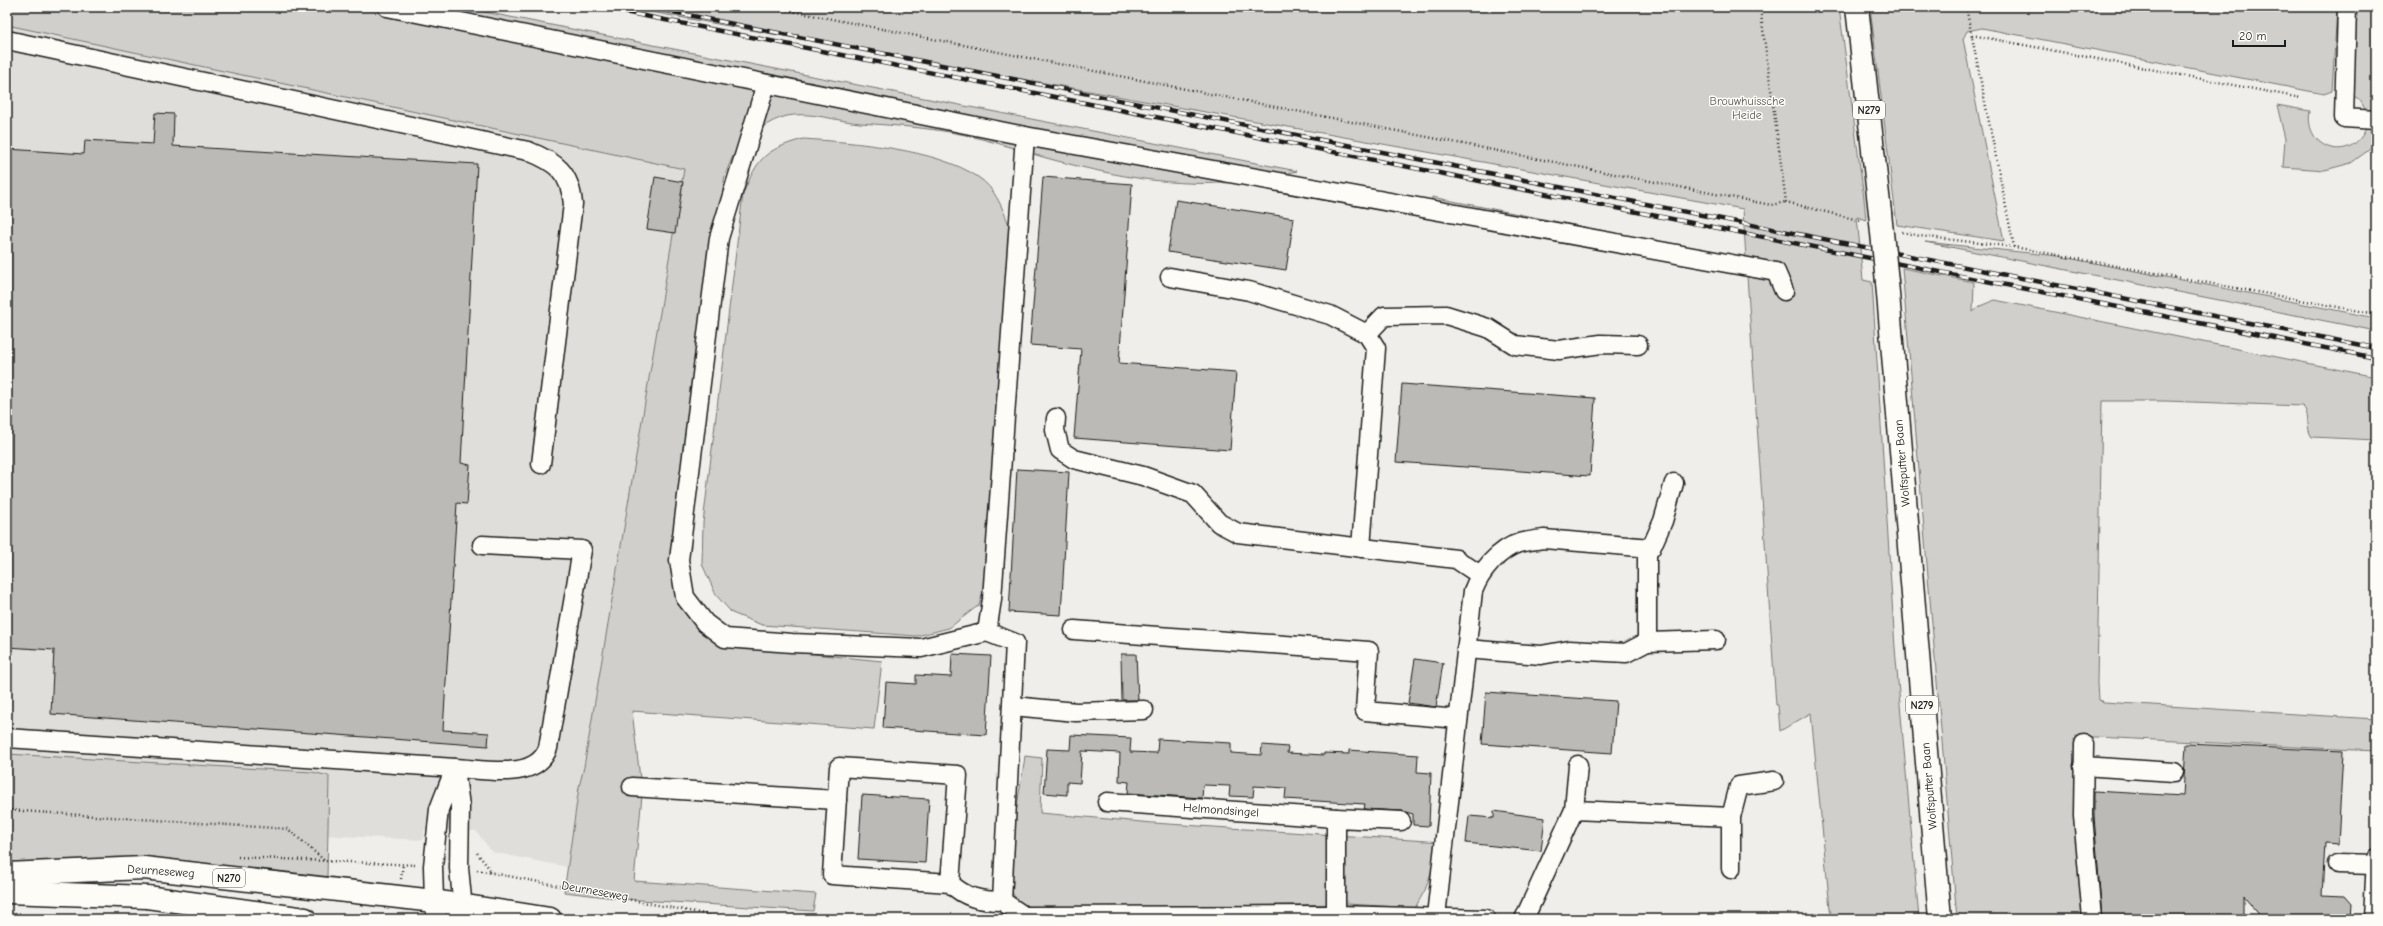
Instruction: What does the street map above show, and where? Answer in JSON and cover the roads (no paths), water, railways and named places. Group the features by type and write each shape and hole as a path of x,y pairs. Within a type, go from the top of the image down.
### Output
{"main road":[{"name":"Wolfsputter Baan","path":"1857,7 1874,218 1887,282 1940,919"},
{"name":"Deurneseweg","path":"7,874 144,868 435,910 550,919"},
{"path":"7,892 147,897 305,919"}],"street":[{"path":"387,7 1025,136 1776,272 1784,291"},
{"path":"2347,7 2344,118 2376,120"},
{"path":"7,40 528,151 546,158 558,167 568,178 573,204 542,464"},
{"path":"766,84 719,238 679,560 685,597 705,623 725,638 792,644 921,648 987,632 1015,643 1002,901"},
{"path":"987,632 992,599 1025,136"},
{"path":"1170,277 1249,291 1330,315 1367,334 1376,348 1361,548"},
{"path":"1367,334 1384,316 1446,315 1488,328 1515,345 1559,350 1601,344 1638,345"},
{"path":"1056,418 1055,430 1060,450 1074,459 1143,476 1193,494 1219,523 1238,533 1456,559 1480,575"},
{"path":"1436,916 1473,591 1480,575 1507,549 1524,542 1544,539 1651,548 1663,522 1674,483"},
{"path":"7,738 455,768 520,770 535,765 546,754 552,732 582,550 482,545"},
{"path":"1647,548 1647,642"},
{"path":"1074,630 1369,651 1365,711 1458,719"},
{"path":"1466,649 1541,655 1569,650 1626,653 1647,642 1716,640"},
{"path":"1013,706 1076,712 1144,710"},
{"path":"2084,744 2084,816 2092,919"},
{"path":"1524,919 1574,810 1578,764"},
{"path":"2083,766 2174,772"},
{"path":"950,883 958,775 840,767 832,875 950,883 961,894 990,901 1002,901 1024,916 1336,915 1436,916 1486,919"},
{"path":"435,910 434,866 439,809 455,768"},
{"path":"455,768 460,806 459,868 464,913"},
{"path":"1731,869 1731,817 1739,786 1774,781"},
{"path":"632,787 837,800"},
{"name":"Helmondsingel","path":"1107,802 1401,821"},
{"path":"1574,810 1731,817"},
{"path":"1336,818 1336,915"},
{"path":"2373,919 2376,858"},
{"path":"2337,864 2376,874"}],"railway":[{"path":"599,7 2376,358"},
{"path":"647,7 2376,348"}],"park label":[{"name":"Brouwhuissche Heide","path":"1747,108"}]}
